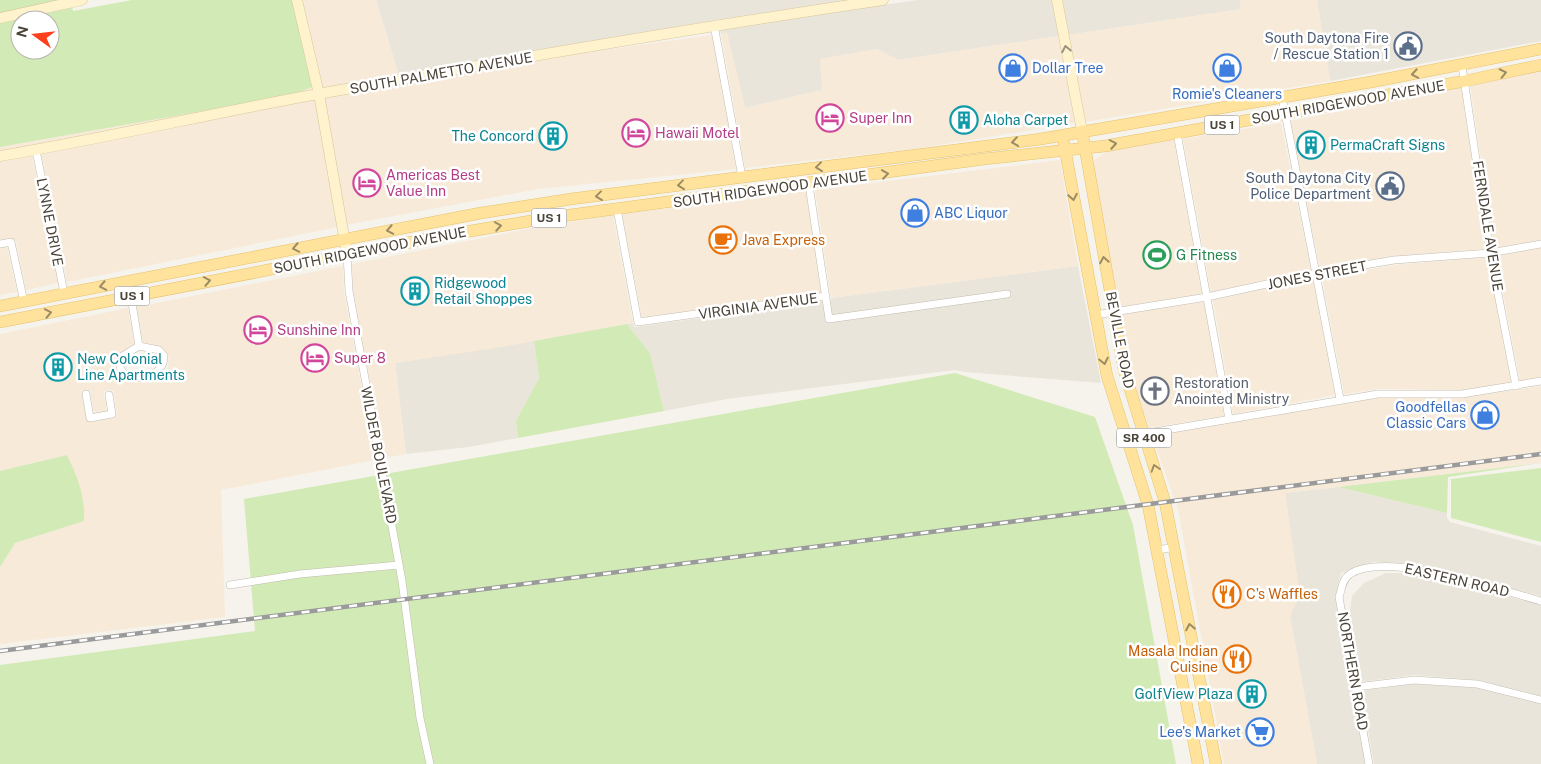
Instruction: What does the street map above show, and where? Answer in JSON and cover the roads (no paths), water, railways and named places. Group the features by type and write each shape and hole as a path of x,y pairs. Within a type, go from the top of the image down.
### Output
{"main road":[{"name":"SOUTH RIDGEWOOD AVENUE","path":"0,306 481,213 1063,134 1462,66 1541,50"},
{"name":"SOUTH RIDGEWOOD AVENUE","path":"0,322 481,229 617,209 1064,149 1084,148 1284,114 1541,65"},
{"name":"BEVILLE ROAD","path":"1082,131 1124,370 1142,434 1160,484 1175,547 1216,764"},
{"name":"BEVILLE ROAD","path":"1063,134 1064,149 1107,376 1148,505 1198,764"},
{"path":"814,184 845,171 850,163"},
{"path":"617,209 624,200 647,190"}],"street":[{"path":"0,18 82,0"},
{"name":"WILDER BOULEVARD","path":"297,0 319,94 347,254 350,300 399,565 420,718 430,764"},
{"name":"SOUTH PALMETTO AVENUE","path":"0,156 319,94 714,25 883,0"},
{"name":"BEVILLE ROAD","path":"1057,0 1082,131"},
{"path":"714,25 742,177"},
{"name":"FERNDALE AVENUE","path":"1462,66 1490,253 1516,386"},
{"path":"1282,97 1340,399"},
{"path":"1177,133 1229,419"},
{"name":"LYNNE DRIVE","path":"36,150 64,294"},
{"path":"814,184 826,296"},
{"name":"VIRGINIA AVENUE","path":"617,209 638,322 826,296 830,319 1007,294"},
{"path":"0,244 11,242 24,302"},
{"name":"JONES STREET","path":"1095,315 1208,297 1317,273 1394,260 1490,253 1541,244"},
{"path":"131,297 139,346"},
{"path":"139,346 159,350 164,356 164,365 159,372 137,378 123,373 120,367 121,357 139,346"},
{"path":"1125,437 1340,399 1378,394 1462,394 1541,381"},
{"path":"86,394 90,418 112,414 109,395"},
{"path":"1158,550 1175,547"},
{"path":"230,585 300,574 399,565"},
{"name":"EASTERN ROAD","path":"1344,578 1351,573 1374,566 1408,567 1541,600"},
{"name":"NORTHERN ROAD","path":"1344,578 1339,597 1369,764"},
{"path":"1356,687 1414,680 1477,684 1541,700"}],"railway":[{"path":"0,651 1541,454"}],"place":[{"name":"South Daytona Fire / Rescue Station 1","path":"1408,46"},
{"name":"Dollar Tree","path":"1013,68"},
{"name":"Romie's Cleaners","path":"1227,68"},
{"name":"Super Inn","path":"830,118"},
{"name":"Aloha Carpet","path":"964,120"},
{"name":"Hawaii Motel","path":"636,133"},
{"name":"The Concord","path":"553,136"},
{"name":"PermaCraft Signs","path":"1311,145"},
{"name":"Americas Best Value Inn","path":"367,183"},
{"name":"South Daytona City Police Department","path":"1390,186"},
{"name":"ABC Liquor","path":"915,213"},
{"name":"Java Express","path":"723,240"},
{"name":"G Fitness","path":"1157,255"},
{"name":"Ridgewood Retail Shoppes","path":"415,291"},
{"name":"Sunshine Inn","path":"258,330"},
{"name":"Super 8","path":"315,358"},
{"name":"New Colonial Line Apartments","path":"58,367"},
{"name":"Restoration Anointed Ministry","path":"1155,391"},
{"name":"Goodfellas Classic Cars","path":"1485,415"},
{"name":"C's Waffles","path":"1227,594"},
{"name":"Masala Indian Cuisine","path":"1237,659"},
{"name":"GolfView Plaza","path":"1252,694"},
{"name":"Lee's Market","path":"1260,732"}]}
